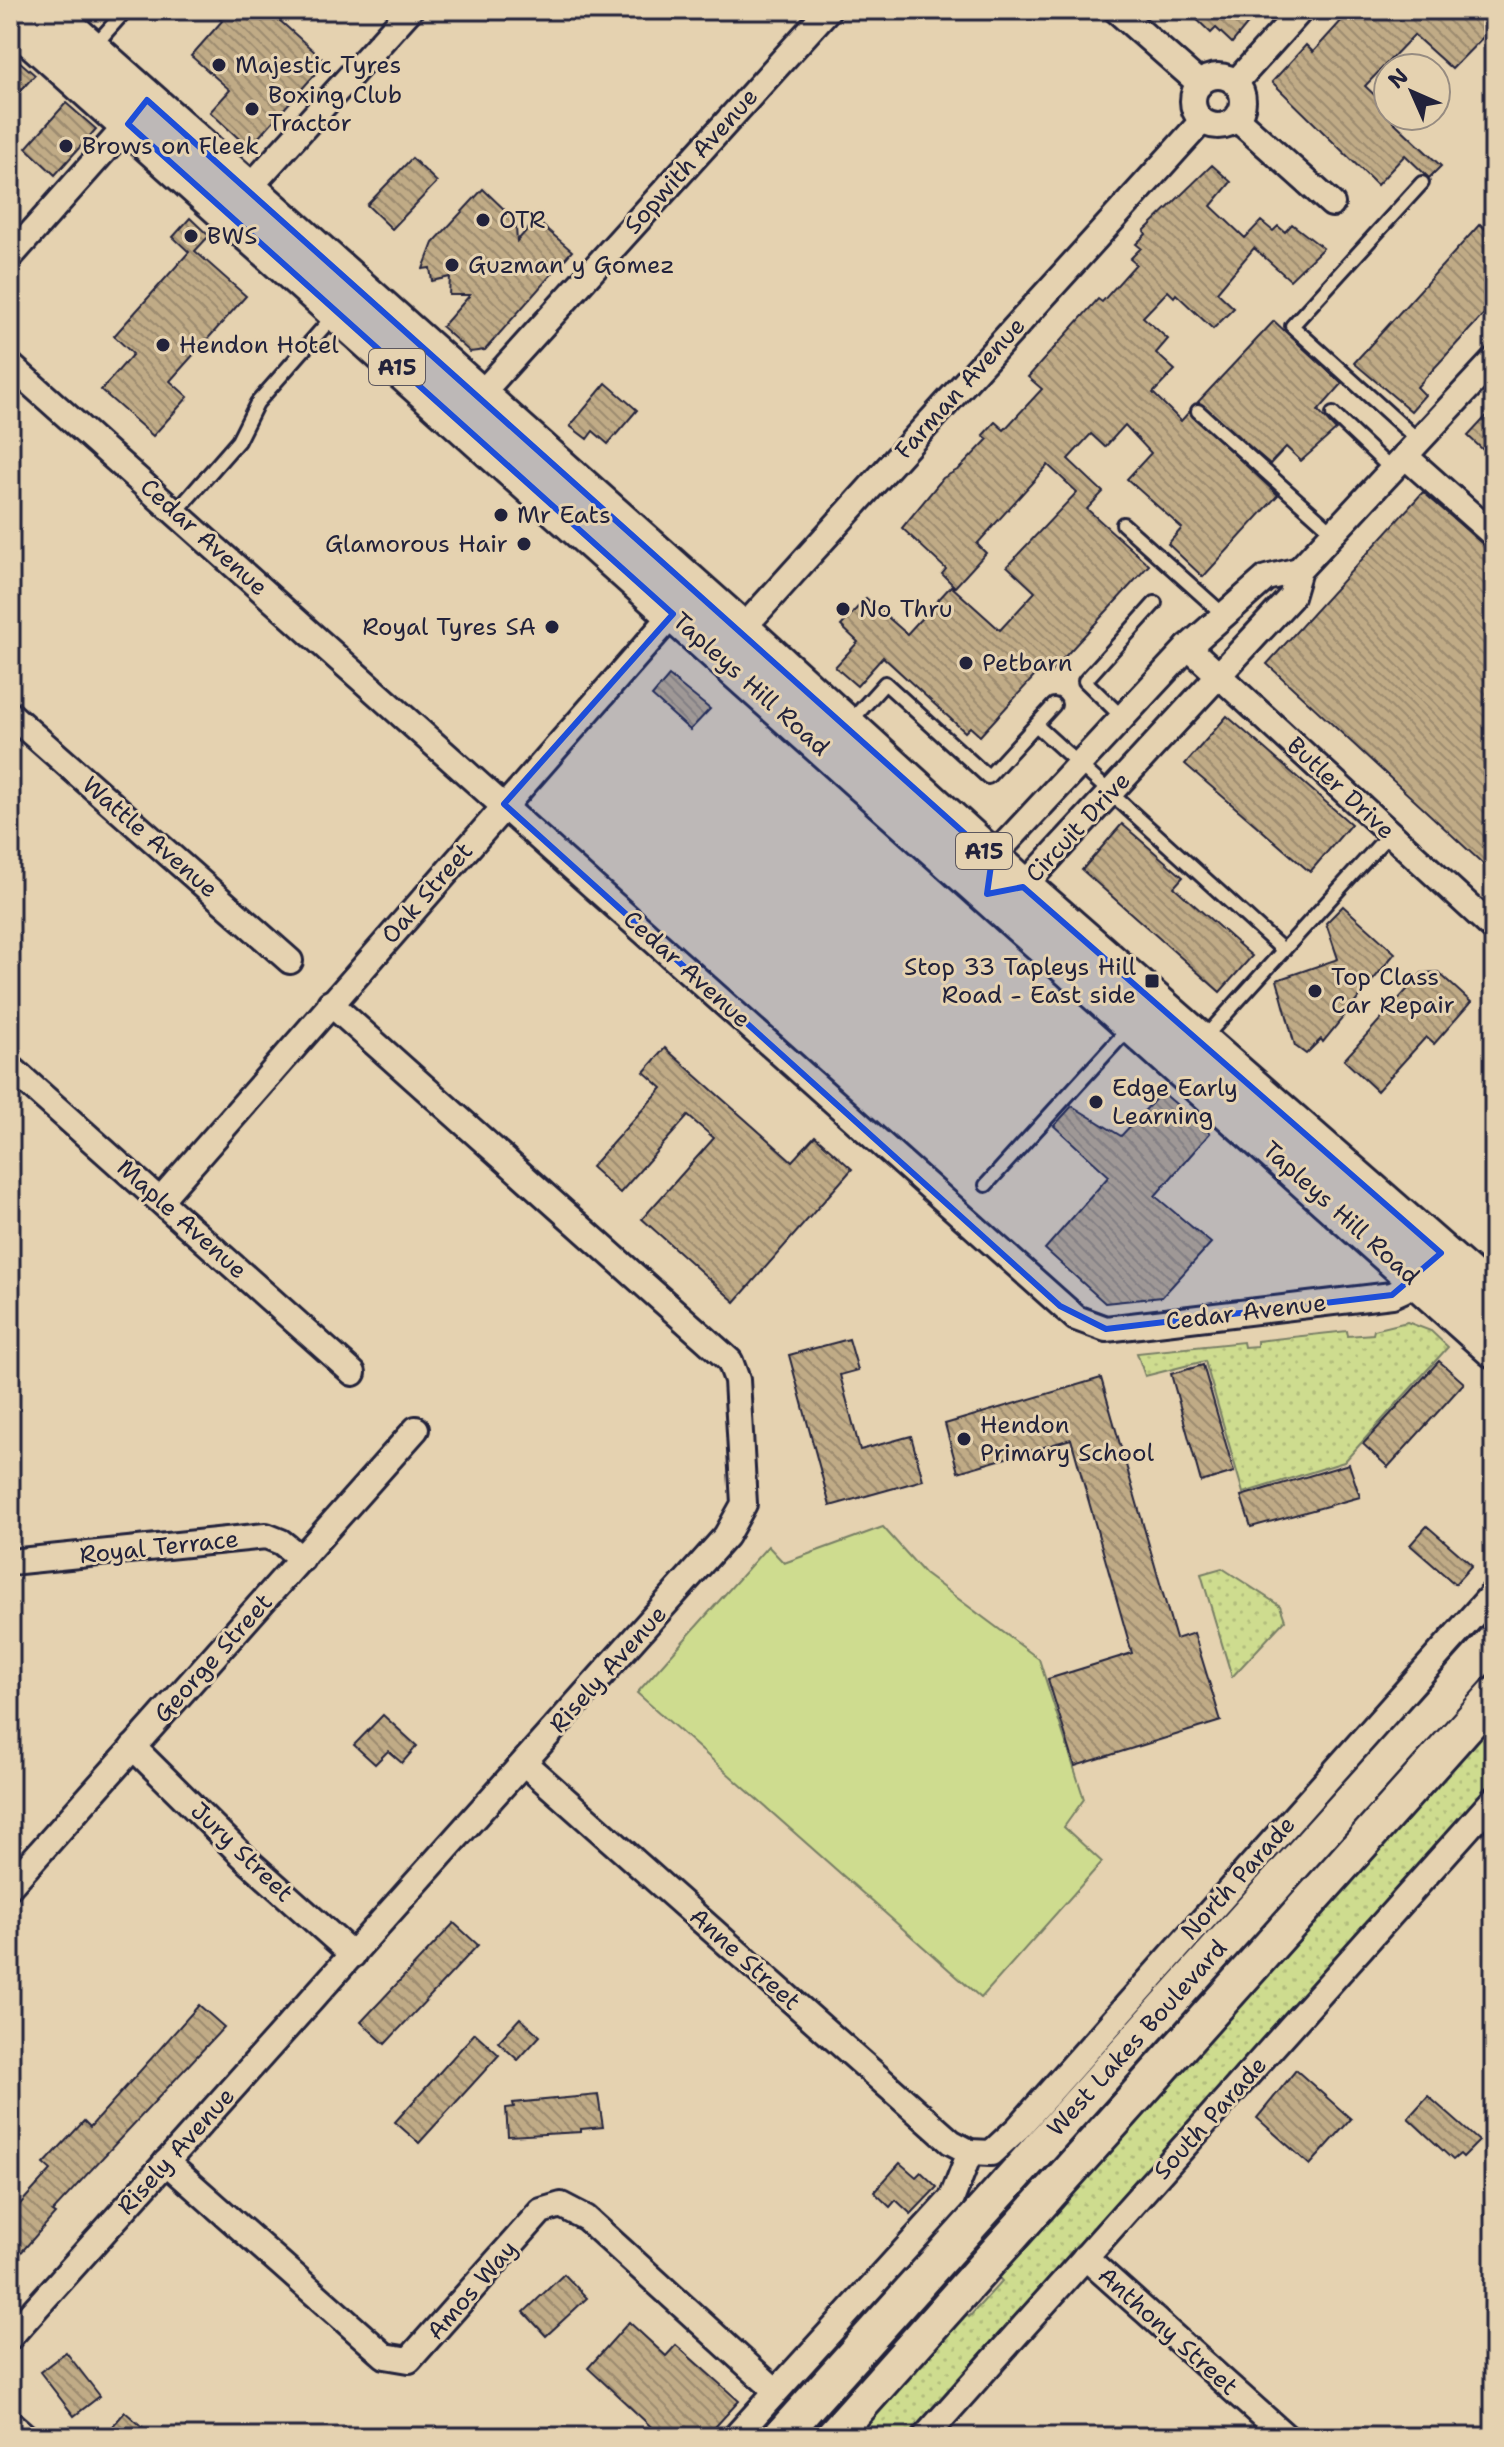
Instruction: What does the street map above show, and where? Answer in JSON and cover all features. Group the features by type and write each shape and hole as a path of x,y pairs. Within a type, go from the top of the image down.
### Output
{"main road":[{"name":"Tapleys Hill Road","path":"46,10 91,50 138,112"},
{"name":"Tapleys Hill Road","path":"10,18 138,112 684,602 1000,880 1200,1042 1494,1300"},
{"name":"Tapleys Hill Road","path":"729,642 846,726 1000,880 1131,1025 1494,1348"},
{"name":"West Lakes Boulevard","path":"780,2437 1494,1641"},
{"name":"West Lakes Boulevard","path":"832,2437 1494,1695"}],"street":[{"path":"237,202 410,10"},
{"name":"Sopwith Avenue","path":"468,408 828,10"},
{"path":"1116,10 1200,84"},
{"path":"1236,82 1301,10"},
{"path":"1217,76 1236,82 1244,102 1237,119 1216,127 1202,121 1193,101 1200,84 1217,76"},
{"path":"10,257 138,112"},
{"path":"1237,119 1332,204"},
{"name":"Farman Avenue","path":"729,642 1202,121"},
{"name":"Circuit Drive","path":"1000,880 1109,793 1291,597 1299,570 1494,360"},
{"name":"Cedar Avenue","path":"10,365 1076,1318 1106,1329 1392,1295 1415,1280 1441,1253"},
{"path":"1406,455 1494,535"},
{"name":"Circuit Drive","path":"1000,880 1078,764 1188,647 1266,578 1299,570"},
{"name":"Oak Street","path":"161,1199 684,602"},
{"name":"Butler Drive","path":"1188,647 1494,929"},
{"name":"Wattle Avenue","path":"10,714 290,961"},
{"name":"Risely Avenue","path":"10,2337 524,1763 737,1521 744,1504 735,1369 719,1350 330,1003"},
{"name":"Maple Avenue","path":"10,1067 353,1373"},
{"name":"George Street","path":"10,1886 416,1429"},
{"name":"Royal Terrace","path":"10,1562 266,1536 281,1542 302,1559"},
{"name":"North Parade","path":"970,2152 991,2153 1494,1592"},
{"path":"1429,1664 1468,1669"},
{"name":"Jury Street","path":"133,1747 249,1862 353,1955"},
{"name":"Anne Street","path":"524,1763 939,2131 970,2152"},
{"name":"South Parade","path":"925,2437 1494,1799"},
{"path":"1048,2092 1089,2091"},
{"path":"735,2437 952,2198 970,2152"},
{"name":"Amos Way","path":"166,2162 385,2356 409,2360 541,2211 561,2205 586,2218 776,2391"},
{"name":"Anthony Street","path":"1085,2257 1286,2437"},
{"path":"10,2423 26,2437"}],"lane":[{"path":"91,50 126,10"},
{"path":"1406,455 1292,326 1422,183"},
{"path":"176,512 238,441 257,403 347,301"},
{"path":"1198,411 1334,533"},
{"path":"1333,414 1406,455"},
{"path":"1123,524 1224,615"},
{"path":"1122,717 1085,681 1155,603"},
{"path":"846,726 885,683 988,777 1054,705"},
{"path":"1036,725 1283,950"},
{"path":"1200,1042 1390,833"},
{"path":"986,1185 1131,1025"}],"highlighted area":[{"path":"147,100 992,858 987,894 1023,887 1441,1253 1392,1295 1106,1329 1060,1306 504,804 673,614 128,124"}],"green space":[{"path":"1407,1322 1431,1331 1448,1347 1344,1462 1243,1493 1205,1361 1145,1376 1137,1353 1243,1342 1244,1347 1257,1346 1257,1341 1347,1331 1348,1336 1373,1334 1374,1330"},
{"path":"883,1527 925,1574 1039,1659 1084,1799 1064,1827 1102,1862 981,1998 637,1693 768,1546 784,1563"},
{"path":"1222,1568 1280,1606 1285,1620 1232,1677 1201,1574"},
{"path":"1494,1716 1494,1780 906,2437 849,2437 962,2311 969,2317 1002,2281 995,2274"}],"building":[{"path":"210,10 268,10 326,62 249,148 210,112 230,90 191,56 222,21"},
{"path":"1187,10 1259,10 1232,43 1216,28 1211,33"},
{"path":"1334,10 1494,10 1494,26 1452,69 1452,52 1433,52 1414,35 1398,52 1372,52 1372,79 1365,86 1372,93 1372,132 1405,132 1441,166 1429,178 1405,155 1377,185 1272,82 1306,45 1313,52 1343,19"},
{"path":"10,53 35,75 10,102"},
{"path":"66,103 96,129 55,175 26,148"},
{"path":"412,158 437,182 392,229 367,205"},
{"path":"1212,165 1231,182 1211,206 1245,238 1261,221 1273,231 1278,226 1285,232 1292,224 1323,248 1290,280 1254,248 1217,292 1234,308 1213,329 1176,294 1174,297 1168,291 1143,317 1168,339 1156,353 1175,370 1153,393 1181,421 1189,412 1278,495 1203,577 1168,544 1182,528 1127,479 1151,453 1125,425 1105,447 1091,434 1068,459 1103,492 1087,509 1149,565 1049,674 1042,668 980,736 970,727 965,732 883,657 857,686 835,667 858,642 841,626 866,598 907,634 951,586 1000,630 1035,592 1007,566 1077,492 1048,465 977,544 986,553 955,587 942,574 946,569 902,528 943,478 959,469 988,439 983,435 995,422 1004,430 1042,389 1028,377 1098,299 1102,302 1136,264 1130,259 1141,248 1136,244 1146,234 1144,231"},
{"path":"483,189 509,214 515,214 517,241 536,220 572,251 485,350 470,352 442,327 470,295 449,295 450,277 432,281 430,268 423,269 433,243"},
{"name":"Hendon Hotel","path":"190,218 209,236 195,251 246,296 170,381 188,397 153,436 101,390 133,354 114,336 189,252 173,237"},
{"path":"1480,224 1494,237 1494,303 1417,387 1425,395 1411,411 1354,363"},
{"path":"1274,321 1342,384 1318,411 1336,430 1301,461 1286,447 1270,464 1198,402"},
{"path":"606,383 637,410 608,444 593,431 587,439 570,426"},
{"path":"1494,408 1494,460 1468,436"},
{"path":"1423,492 1494,554 1494,874 1267,664"},
{"path":"669,676 710,709 690,730 652,696"},
{"path":"1227,716 1351,824 1310,872 1185,764"},
{"path":"1122,824 1183,877 1174,887 1252,956 1220,992 1082,870"},
{"path":"1343,906 1395,953 1323,1042 1321,1039 1306,1054 1295,1046 1277,980 1338,959 1326,923"},
{"path":"1438,972 1471,1002 1434,1044 1426,1037 1377,1091 1344,1060 1422,973"},
{"path":"665,1048 792,1161 815,1136 852,1169 735,1302 642,1219 714,1138 688,1116 620,1193 591,1167 662,1088 644,1072"},
{"path":"1162,1092 1210,1133 1155,1196 1211,1243 1162,1297 1105,1303 1045,1249 1109,1176 1054,1126 1072,1106 1121,1136"},
{"path":"849,1339 858,1370 840,1375 860,1450 911,1436 923,1480 830,1506 789,1355"},
{"path":"1439,1361 1464,1383 1388,1467 1363,1444"},
{"path":"1203,1365 1234,1472 1201,1482 1171,1374"},
{"path":"1101,1378 1176,1639 1194,1633 1221,1721 1075,1766 1048,1679 1132,1653 1071,1439 958,1472 945,1424"},
{"path":"1349,1464 1360,1497 1251,1527 1241,1496"},
{"path":"1427,1526 1472,1565 1455,1584 1410,1545"},
{"path":"383,1715 417,1746 402,1763 388,1751 375,1764 354,1745"},
{"path":"454,1923 478,1945 385,2044 361,2022"},
{"path":"199,2005 224,2027 52,2212 55,2214 10,2265 10,2215 51,2170 44,2164 84,2121 90,2127"},
{"path":"520,2018 540,2036 518,2060 498,2042"},
{"path":"475,2033 499,2055 419,2143 395,2122"},
{"path":"1296,2070 1351,2119 1310,2165 1257,2118"},
{"path":"598,2095 603,2127 581,2129 581,2132 508,2136 506,2108 514,2107 513,2103"},
{"path":"1428,2096 1479,2141 1463,2157 1460,2154 1453,2160 1408,2118"},
{"path":"900,2163 916,2177 921,2172 937,2187 911,2214 896,2200 890,2207 874,2192"},
{"path":"564,2274 587,2298 546,2336 524,2312"},
{"path":"629,2322 666,2356 676,2345 739,2401 706,2437 662,2437 588,2368"},
{"path":"66,2352 100,2396 74,2416 40,2372"},
{"path":"125,2412 154,2437 103,2437"}],"place":[{"name":"Majestic Tyres","path":"219,65"},
{"name":"Boxing Club Tractor","path":"252,109"},
{"name":"Brows on Fleek","path":"66,146"},
{"name":"OTR","path":"483,220"},
{"name":"BWS","path":"191,236"},
{"name":"Guzman y Gomez","path":"452,265"},
{"name":"Hendon Hotel","path":"163,345"},
{"name":"Mr Eats","path":"501,515"},
{"name":"Glamorous Hair","path":"524,544"},
{"name":"No Thru","path":"843,609"},
{"name":"Royal Tyres SA","path":"552,627"},
{"name":"Petbarn","path":"966,663"},
{"name":"Stop 33 Tapleys Hill Road - East side","path":"1152,981"},
{"name":"Top Class Car Repair","path":"1315,991"},
{"name":"Edge Early Learning","path":"1096,1102"},
{"name":"Hendon Primary School","path":"964,1439"}]}
